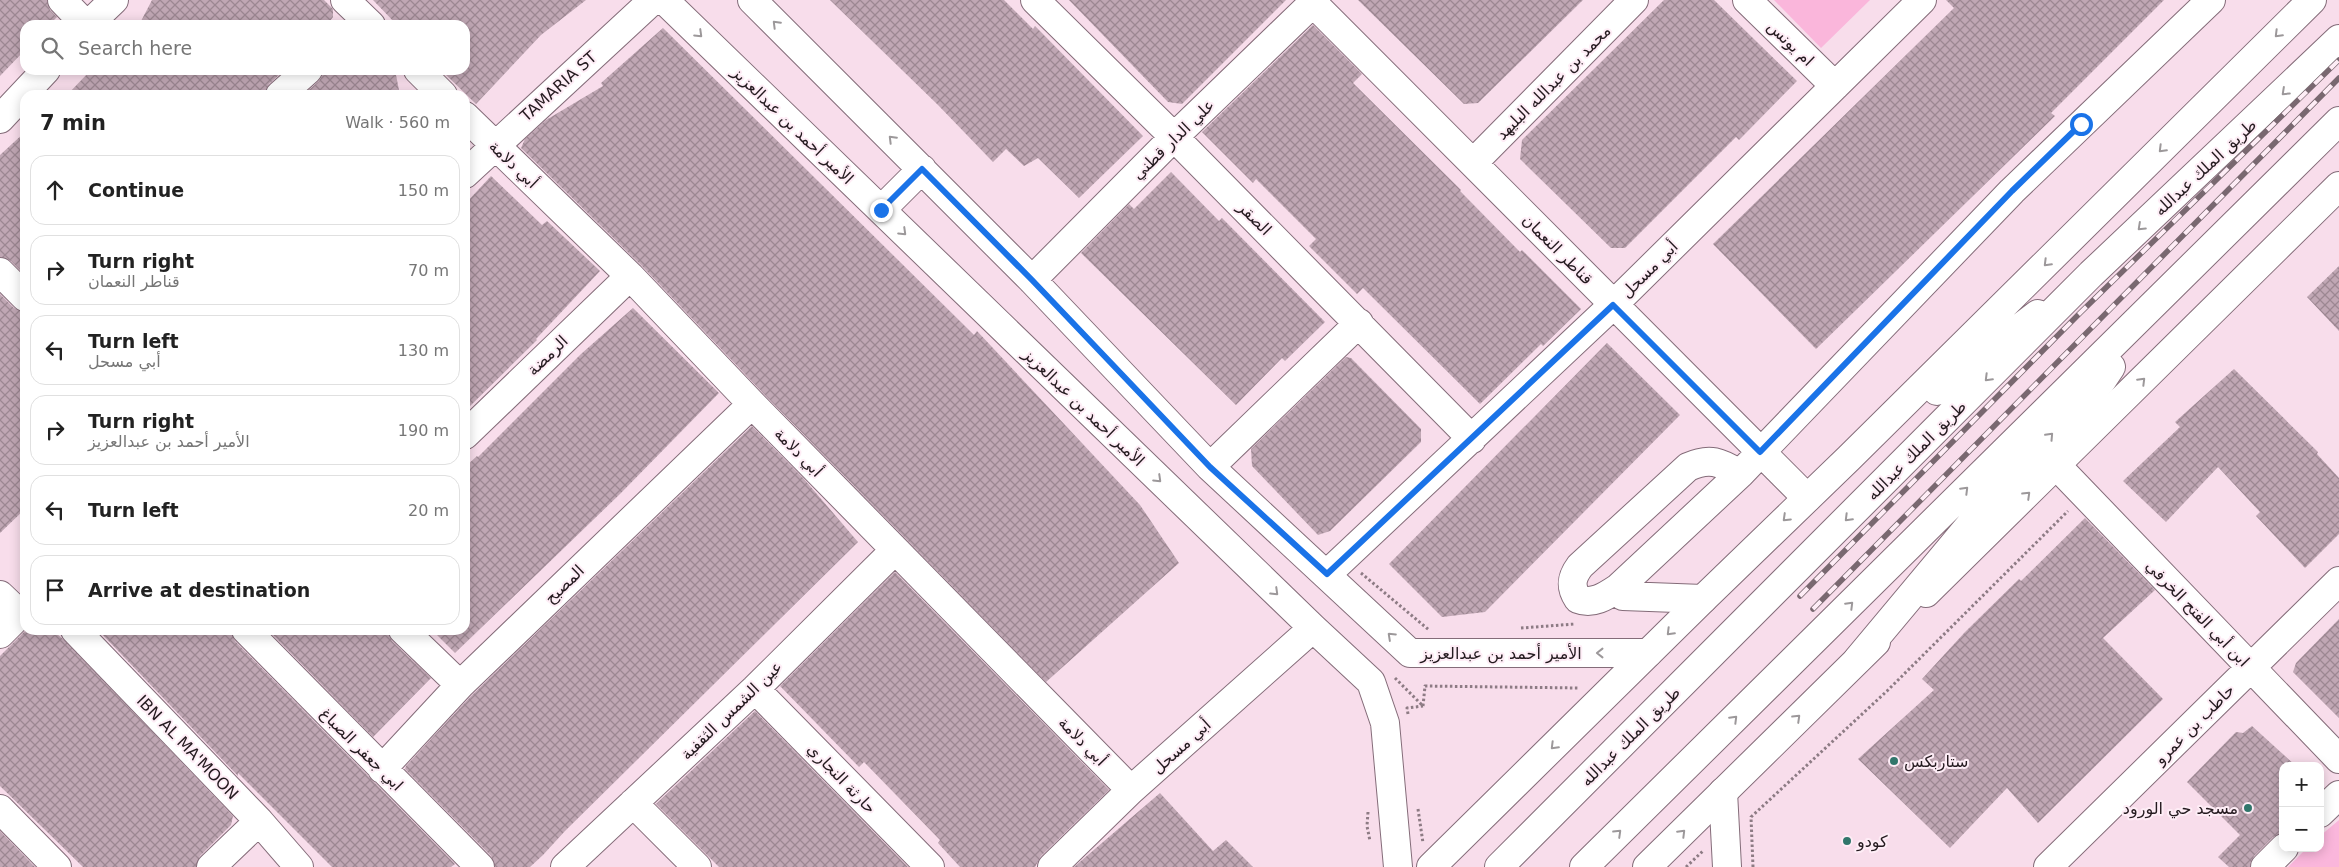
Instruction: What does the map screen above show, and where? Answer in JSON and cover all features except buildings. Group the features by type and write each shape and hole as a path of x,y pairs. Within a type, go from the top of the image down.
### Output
{"main road":[{"path":"62,0 82,20"},
{"path":"92,20 114,0"},
{"name":"TAMARIA ST","path":"470,169 653,0"},
{"name":"الأمير أحمد بن عبدالعزيز","path":"664,0 1312,628 1371,682 1385,723 1398,867"},
{"name":"الأمير أحمد بن عبدالعزيز","path":"752,0 1032,280 1210,467 1335,566 1410,653 1648,653"},
{"name":"الصقر","path":"1035,0 1174,137 1472,439"},
{"name":"محمد بن عبدالله البليهد","path":"1473,163 1634,0"},
{"name":"ام يونس","path":"1747,0 1836,86"},
{"name":"أبي مسحل","path":"1335,566 1613,305 1922,0"},
{"path":"1740,474 1712,461 1702,461 1688,467 1580,566 1572,578 1574,594 1583,601 1599,599 1618,588 1740,474 2012,191 2211,0"},
{"name":"علي الدار قطني","path":"1032,280 1313,1"},
{"name":"قناطر النعمان","path":"1313,1 1613,305 1807,498"},
{"path":"1431,867 1703,599 1850,458 2309,1"},
{"name":"طريق الملك عبدالله","path":"1499,867 2091,274 2339,39"},
{"path":"27,90 41,75"},
{"path":"286,90 302,75"},
{"path":"423,75 438,90"},
{"path":"0,119 20,98"},
{"name":"أبي دلامة","path":"470,121 630,276 752,404 1131,790"},
{"path":"1584,867 2339,121"},
{"path":"881,210 922,169"},
{"path":"1647,867 1858,658 2057,466 2339,186"},
{"path":"0,272 20,292"},
{"path":"1850,458 2091,274"},
{"name":"الرمضة","path":"470,430 630,276"},
{"path":"1858,658 2000,490 2101,382 2150,308"},
{"path":"1210,467 1359,323"},
{"name":"المصبح","path":"382,769 460,685 752,404"},
{"name":"ابن أبي الفتح الخرفي","path":"2057,466 2339,759"},
{"name":"عين الشمس الثقفية","path":"565,867 755,689 895,550"},
{"name":"حاطب بن عمرو","path":"2048,867 2339,581"},
{"path":"1618,588 1623,596 1703,599"},
{"path":"0,595 20,610"},
{"path":"0,634 20,614"},
{"name":"أبي مسحل","path":"1052,867 1131,790 1312,628"},
{"name":"IBN AL MA'MOON","path":"80,635 259,821 299,867"},
{"name":"ابي جعفر الصباغ","path":"251,635 480,867"},
{"path":"408,635 460,685"},
{"name":"حارثة النجاري","path":"755,689 930,867"},
{"path":"1723,792 1727,867"},
{"path":"2324,810 2339,795"},
{"path":"633,803 697,867"},
{"path":"0,809 56,867"},
{"path":"211,867 259,821"},
{"path":"2265,867 2280,852"}],"path":[{"path":"1753,867 1751,817 1887,691 2084,494"},
{"path":"1335,566 1434,634"},
{"path":"1511,628 1579,624"},
{"path":"1394,677 1423,706 1425,686 1587,688"},
{"path":"1368,806 1367,826 1372,849"}],"shaded area":[{"path":"1774,0 1870,0 1821,48"},
{"path":"2339,820 2339,867 2288,867 2303,852 2324,852 2324,833"}],"railway":[{"path":"1800,596 2080,313 2339,60"},
{"path":"1813,609 2339,78"}],"place":[{"name":"ستاربكس","path":"1894,761"},
{"name":"مسجد حي الورود","path":"2248,808"},
{"name":"كودو","path":"1847,841"}],"route":[{"path":"881,210 922,169 1032,280 1210,467 1327,574 1613,305 1760,452 1938,266 2081,124"}]}
